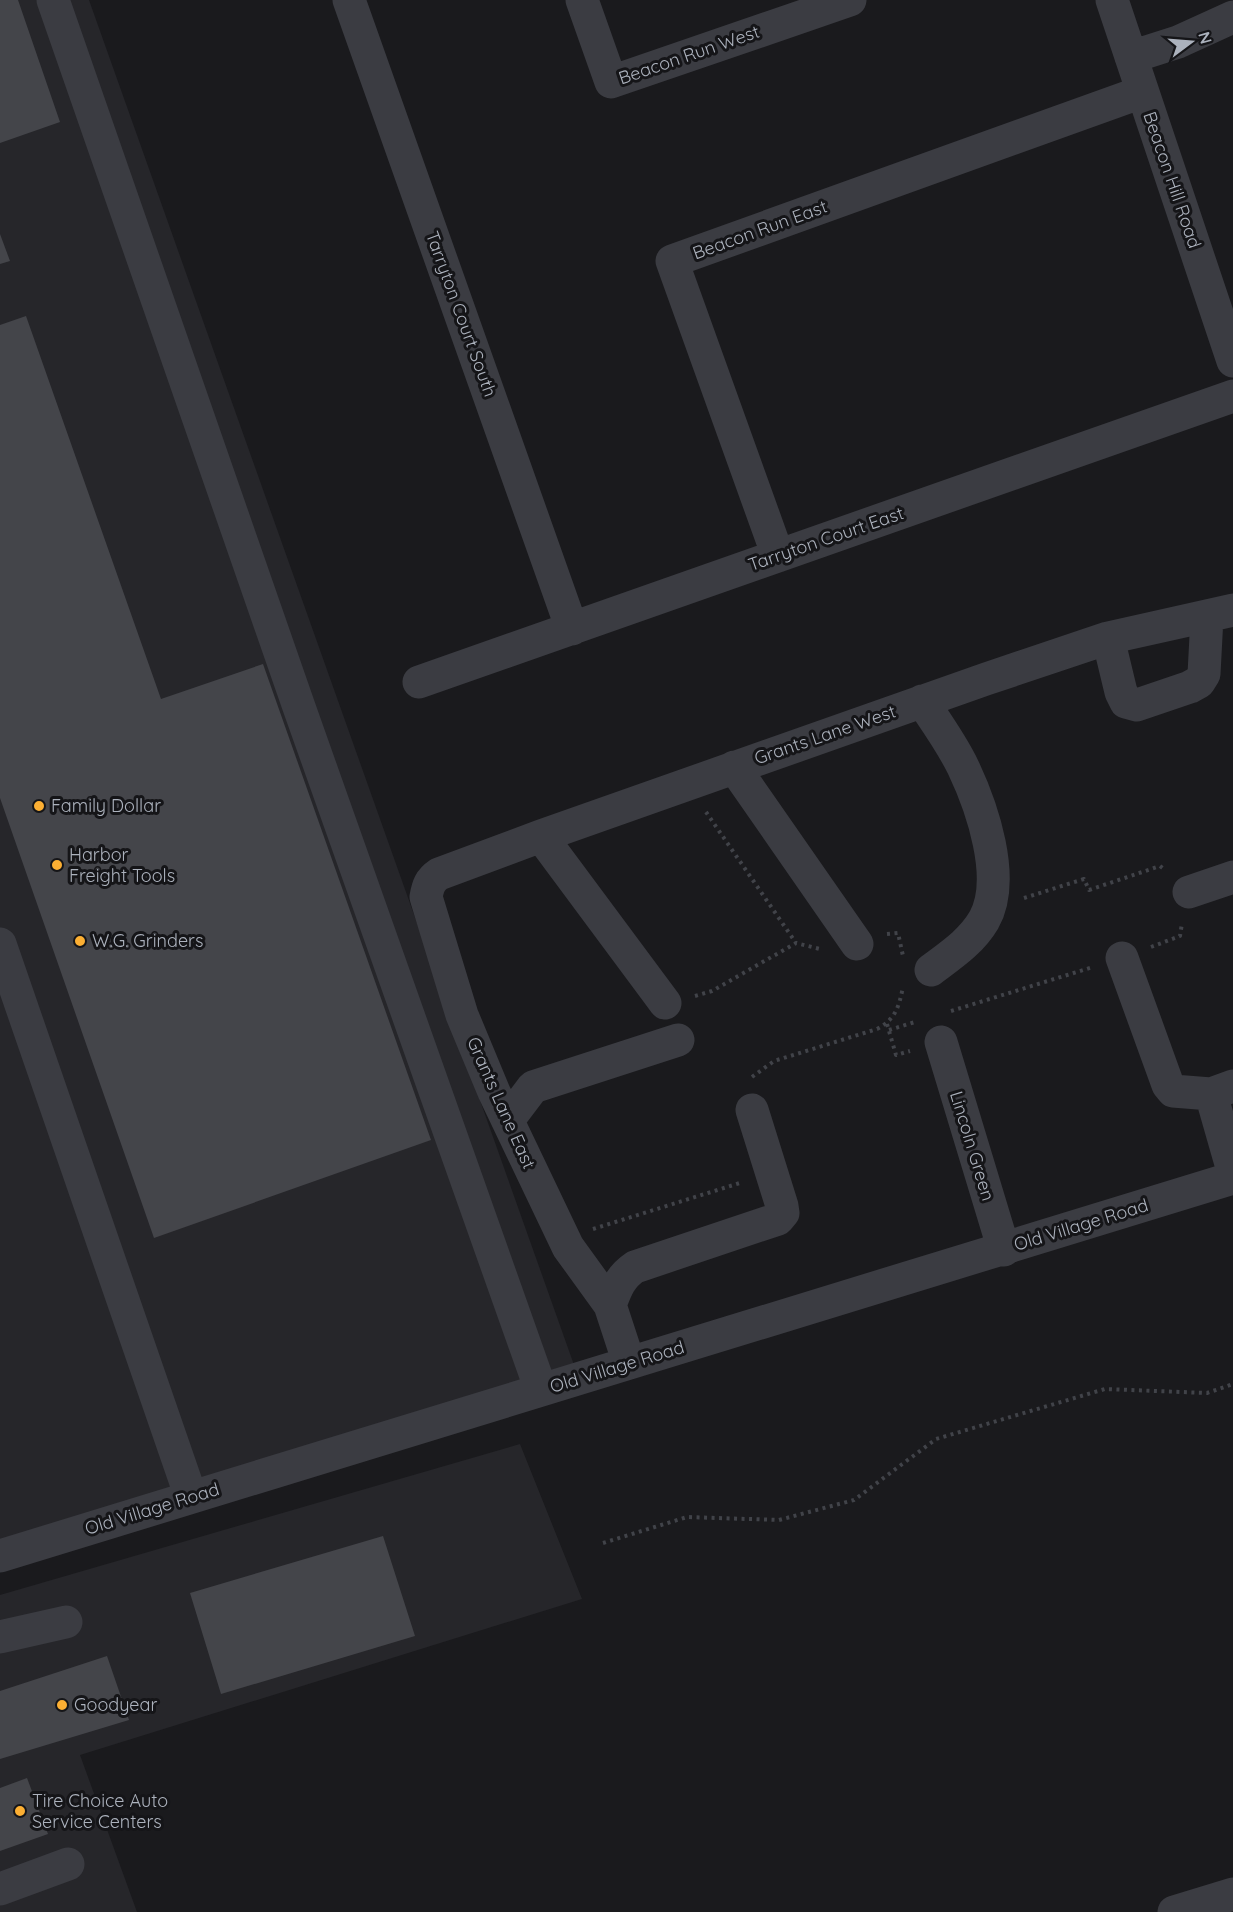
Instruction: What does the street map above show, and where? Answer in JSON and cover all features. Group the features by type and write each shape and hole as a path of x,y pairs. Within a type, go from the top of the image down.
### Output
{"street":[{"path":"54,0 299,707 541,1390"},
{"name":"Tarryton Court South","path":"349,0 572,629"},
{"name":"Beacon Run West","path":"582,0 611,82 850,0"},
{"name":"Beacon Hill Road","path":"1112,0 1233,361"},
{"path":"1131,57 1178,42 1233,17"},
{"name":"Beacon Run East","path":"778,556 672,261 1143,92"},
{"name":"Tarryton Court East","path":"419,682 1233,396"},
{"path":"1108,638 1121,692 1126,702 1137,705 1190,687 1198,682 1204,674 1220,614"},
{"name":"Grants Lane West","path":"428,887 439,873 922,701 1108,638 1220,614"},
{"path":"913,971 964,945 974,934 992,902 994,880 981,816 963,766 922,701"},
{"path":"734,767 857,944"},
{"path":"541,836 665,1003"},
{"path":"1190,892 1233,877"},
{"name":"Grants Lane East","path":"428,887 426,897 462,1015 563,1238 610,1305 629,1364"},
{"path":"0,944 191,1497"},
{"path":"1122,958 1168,1085 1173,1091 1222,1090 1233,1171"},
{"name":"Lincoln Green","path":"936,1025 1004,1250"},
{"path":"508,1120 533,1087 678,1040"},
{"path":"610,1305 617,1286 625,1274 635,1267 778,1219 783,1213 750,1095"},
{"name":"Old Village Road","path":"0,1556 1233,1178"},
{"path":"0,1637 66,1622"},
{"path":"0,1889 68,1864"},
{"path":"1174,1912 1233,1894"}],"path":[{"path":"687,784 795,943 842,954 871,934 898,933 913,971 898,1010 887,1024 774,1061 750,1095"},
{"path":"889,1030 936,1025 1180,936 1190,892 1160,866 1089,890 1084,879 989,909"},
{"path":"665,1003 712,991 795,943"},
{"path":"563,1238 753,1179"},
{"path":"603,1543 687,1517 779,1520 854,1500 936,1439 1105,1389 1207,1393 1233,1384"}],"shaded area":[{"path":"0,0 89,0 579,1379 0,1556"},
{"path":"520,1444 582,1599 80,1755 137,1912 0,1912 0,1595"}],"building":[{"path":"0,0 18,0 60,122 0,143"},
{"path":"0,234 10,261 0,264"},
{"path":"26,316 161,699 263,664 431,1140 154,1238 0,798 0,325"},
{"path":"383,1536 415,1636 221,1694 190,1593"},
{"name":"Goodyear","path":"107,1656 129,1720 0,1759 0,1691"},
{"name":"Tire Choice Auto Service Centers","path":"27,1778 48,1834 0,1851 0,1788"}],"place":[{"name":"Family Dollar","path":"39,806"},
{"name":"Harbor Freight Tools","path":"57,865"},
{"name":"W.G. Grinders","path":"80,941"},
{"name":"Goodyear","path":"62,1705"},
{"name":"Tire Choice Auto Service Centers","path":"20,1811"}]}
